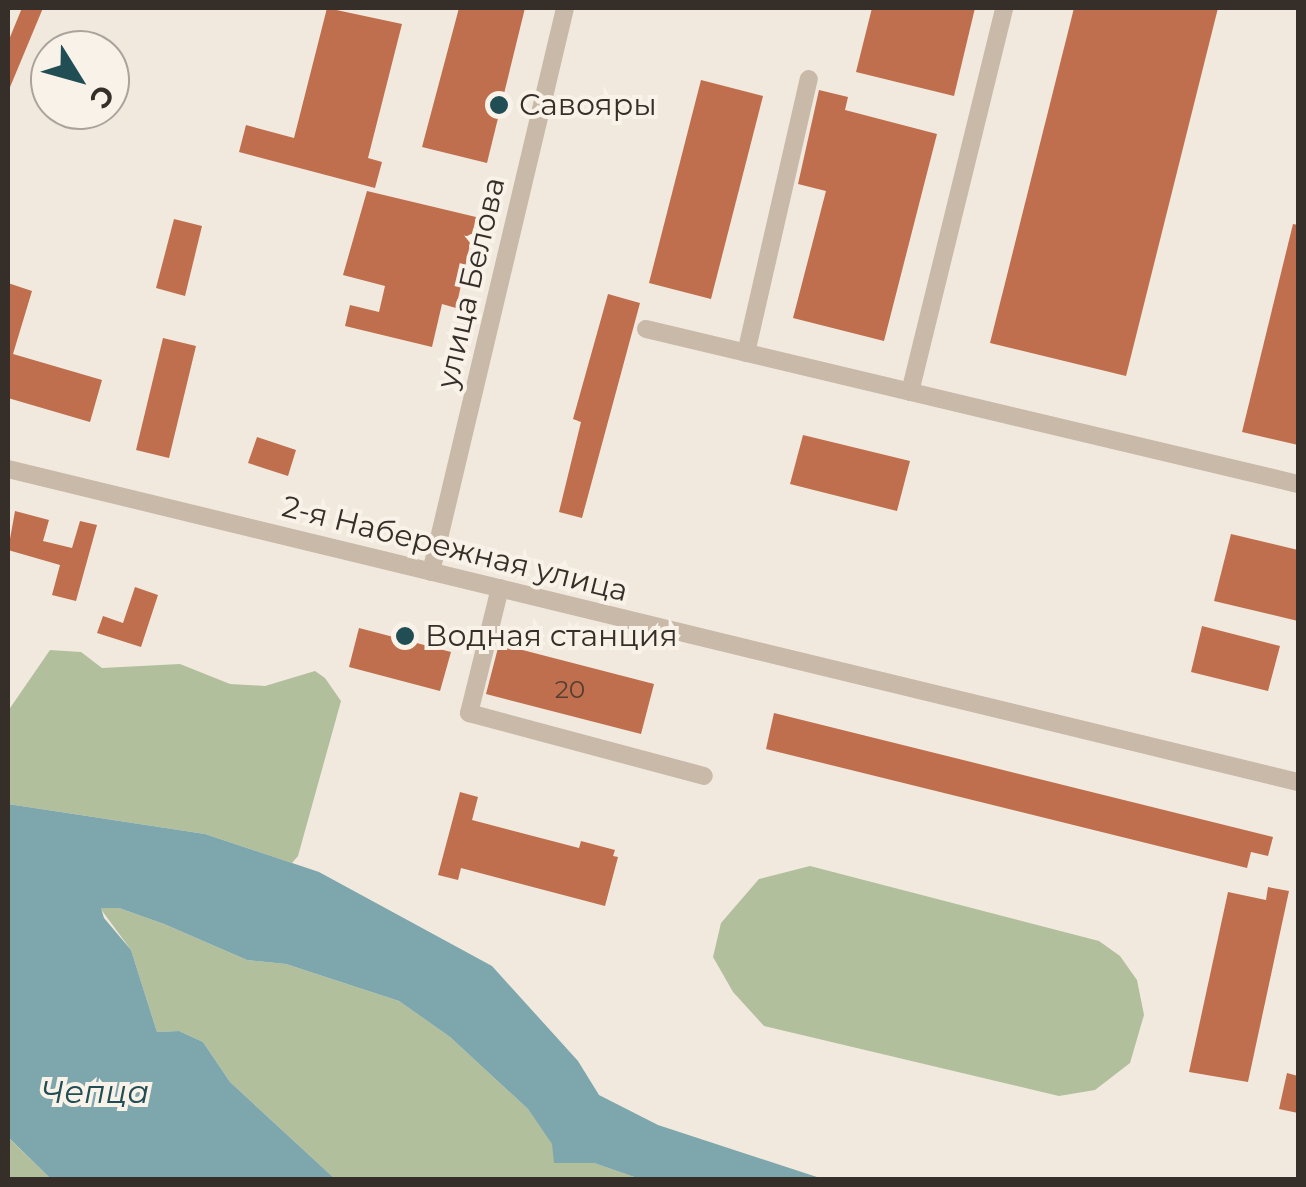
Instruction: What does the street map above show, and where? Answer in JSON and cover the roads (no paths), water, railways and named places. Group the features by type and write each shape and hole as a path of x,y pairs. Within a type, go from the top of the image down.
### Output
{"street":[{"name":"улица Белова","path":"431,572 565,8"},
{"path":"910,392 1004,8"},
{"path":"746,353 809,79"},
{"path":"646,329 1298,484"},
{"name":"2-я Набережная улица","path":"8,469 1298,782"},
{"path":"500,588 469,714 704,776"}],"water":[{"name":"Чепца","path":"8,804 205,834 319,872 492,966 578,1061 599,1095 658,1125 823,1179 640,1179 594,1163 554,1163 552,1144 528,1109 450,1037 399,1001 286,964 247,960 164,924 119,908 101,908 104,918 131,950 157,1032 179,1031 203,1042 230,1082 335,1179 51,1179 8,1137"}],"place":[{"name":"Савояры","path":"499,105"},
{"name":"Водная станция","path":"405,636"}]}
